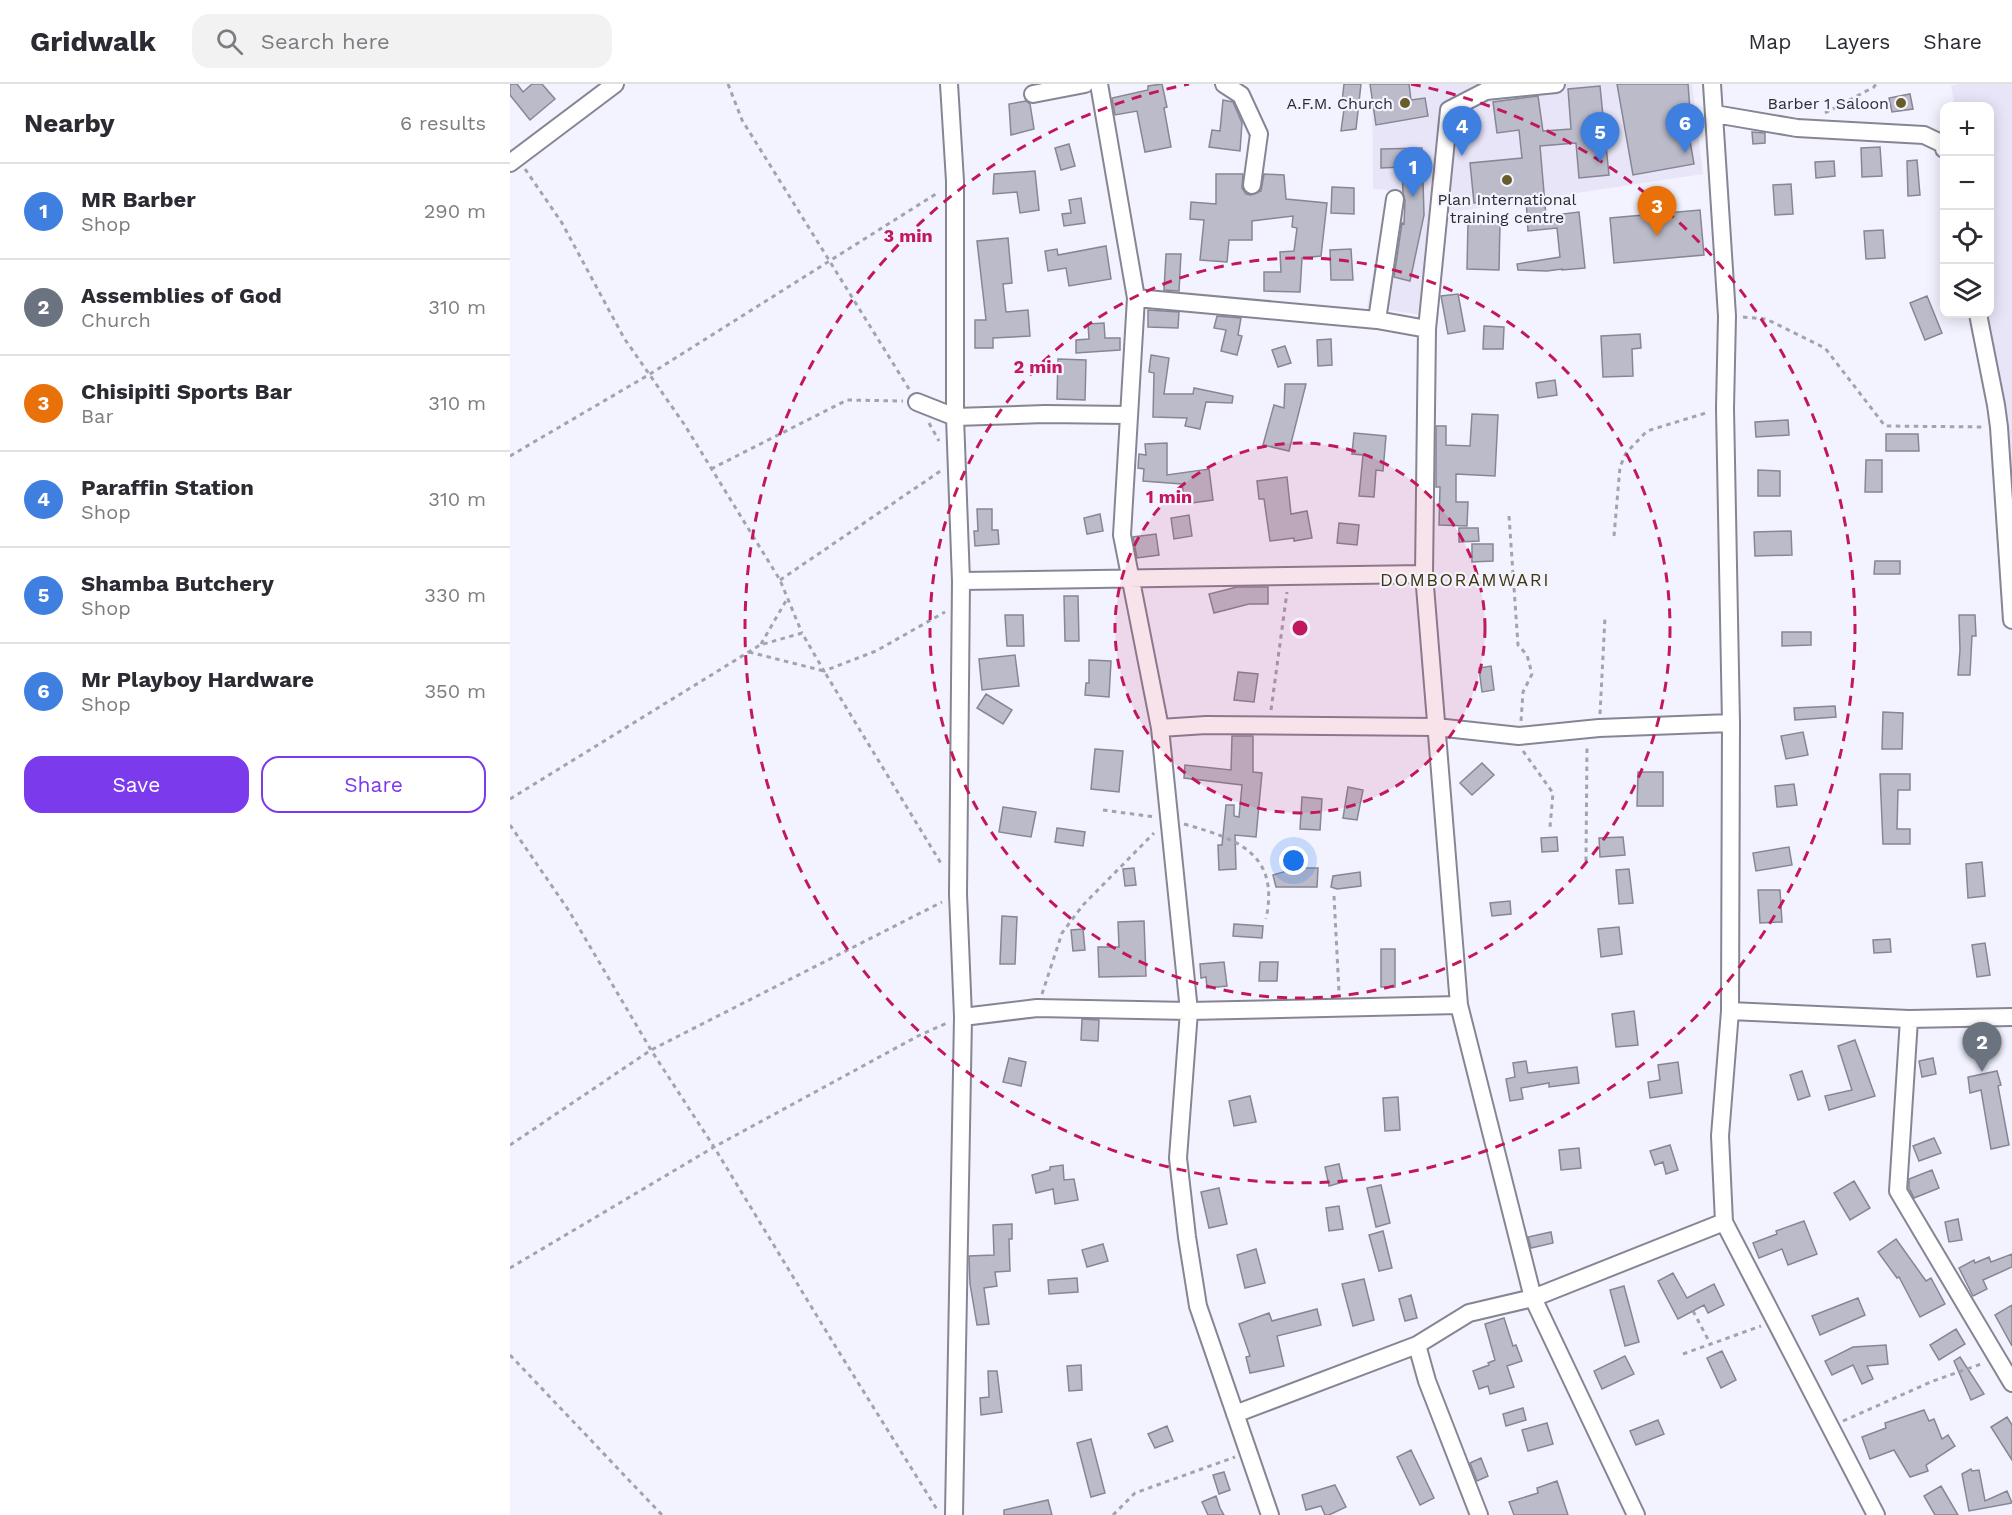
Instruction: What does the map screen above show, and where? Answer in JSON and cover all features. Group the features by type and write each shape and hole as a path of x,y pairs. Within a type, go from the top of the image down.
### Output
{"street":[{"path":"949,84 955,181 955,417 961,581 958,894 963,1017 954,1515"},
{"path":"1033,94 1085,84"},
{"path":"1099,84 1136,298 1122,535 1160,728 1189,1011 1178,1158 1186,1226 1198,1306 1270,1515"},
{"path":"1224,84 1241,95 1259,134 1252,185"},
{"path":"1556,84 1486,91 1449,110 1428,329 1424,574 1459,1005 1533,1298 1636,1515"},
{"path":"1712,84 1727,316 1725,408 1731,723 1730,1011 1720,1136 1724,1222 1876,1515"},
{"path":"512,157 603,87"},
{"path":"1714,114 1797,128 1924,135 1940,142"},
{"path":"1377,320 1395,199"},
{"path":"1136,298 1377,320 1428,329"},
{"path":"1979,318 2004,402 1999,427 2012,620"},
{"path":"916,402 955,417 1045,414 1128,415"},
{"path":"961,581 1424,574"},
{"path":"1160,728 1206,725 1436,727 1519,736 1731,723"},
{"path":"963,1017 1037,1008 1189,1011 1459,1005"},
{"path":"1730,1011 1909,1019 2012,1017"},
{"path":"1909,1019 1898,1191 2012,1383"},
{"path":"1235,1414 1417,1345 1469,1312 1533,1298 1724,1222"},
{"path":"1417,1345 1426,1381 1479,1515"}],"path":[{"path":"728,84 742,120 940,442"},
{"path":"1797,128 1876,84"},
{"path":"512,157 562,222 624,338 650,374 780,580 802,633 943,866"},
{"path":"510,456 650,374 955,181"},
{"path":"1727,316 1766,319 1825,348 1885,426 1999,427"},
{"path":"711,469 847,400 916,402"},
{"path":"1614,536 1620,466 1626,453 1647,431 1725,408"},
{"path":"780,580 943,470"},
{"path":"1509,516 1518,645 1527,655 1532,674 1523,692 1519,736 1522,750 1553,793 1550,827"},
{"path":"1270,727 1289,575"},
{"path":"760,645 788,599"},
{"path":"749,652 824,671 876,651 960,603"},
{"path":"1587,861 1593,730 1605,617"},
{"path":"510,799 760,645 802,633"},
{"path":"1103,810 1168,819 1221,835 1242,845 1254,854 1269,883 1270,899 1266,919"},
{"path":"1037,1008 1062,933 1083,905 1168,819"},
{"path":"510,825 569,911 651,1050 714,1147 941,1515"},
{"path":"510,1145 651,1050 958,894"},
{"path":"1334,896 1340,1009"},
{"path":"510,1268 714,1147 918,1036 963,1017"},
{"path":"1693,1311 1712,1345"},
{"path":"1683,1354 1774,1322"},
{"path":"510,1355 662,1515"},
{"path":"1831,1426 1933,1381 1997,1358"},
{"path":"1113,1515 1135,1493 1248,1452"}],"shaded area":[{"path":"1372,84 1692,84 1703,174 1445,213 1428,316 1367,307 1388,190 1373,189"},
{"path":"2012,84 2012,532 2003,412 1988,318 1994,318 1994,102 1954,102 1951,86"}],"building":[{"path":"510,84 517,84 523,92 532,84 542,84 555,99 530,120 510,95"},
{"path":"1162,84 1171,147 1145,152 1137,111 1115,115 1112,98 1148,90 1148,86"},
{"path":"1344,84 1361,84 1356,129 1341,131 1345,102 1342,102"},
{"name":"A.F.M. Church","path":"1370,84 1409,84 1411,100 1425,98 1428,116 1376,125"},
{"path":"1617,84 1688,84 1691,123 1687,124 1694,164 1633,175"},
{"path":"1600,86 1609,175 1579,178 1576,143 1540,146 1546,216 1579,212 1585,268 1547,271 1518,270 1517,264 1560,257 1557,228 1528,231 1526,198 1474,203 1470,163 1522,158 1519,130 1497,133 1493,102 1538,96 1543,131 1571,129 1568,89"},
{"name":"Barber 1 Saloon","path":"1910,94 1913,109 1892,112 1889,98"},
{"path":"1223,100 1233,102 1242,123 1240,151 1209,147 1212,130 1220,131"},
{"path":"1026,101 1030,104 1034,129 1011,135 1009,104"},
{"path":"1752,132 1765,133 1765,143 1753,144"},
{"path":"1069,144 1075,166 1061,170 1055,148"},
{"path":"1880,147 1882,176 1862,177 1861,148"},
{"path":"1422,148 1424,215 1410,281 1394,277 1402,223 1404,224 1405,200 1402,167 1381,168 1381,149"},
{"path":"1917,160 1920,195 1908,196 1907,161"},
{"path":"1834,161 1835,176 1816,178 1815,162"},
{"path":"1035,171 1039,210 1020,213 1017,192 993,194 994,174"},
{"path":"1216,174 1243,174 1242,188 1246,194 1251,195 1261,191 1264,174 1284,175 1286,199 1327,203 1321,256 1302,258 1300,292 1264,291 1264,272 1281,272 1280,252 1294,251 1297,228 1292,227 1293,216 1252,221 1252,240 1229,240 1227,262 1200,260 1204,220 1190,219 1191,202 1216,204"},
{"path":"1791,184 1793,214 1775,215 1773,185"},
{"path":"1332,187 1354,188 1354,214 1331,213"},
{"path":"1081,198 1085,223 1064,226 1062,214 1071,213 1069,200"},
{"path":"1700,210 1704,255 1614,263 1610,218"},
{"path":"1468,222 1500,223 1499,270 1467,269"},
{"path":"1883,230 1885,258 1866,259 1864,231"},
{"path":"1008,238 1012,283 1003,284 1006,312 1028,310 1030,336 993,338 993,348 975,348 975,320 986,320 977,241"},
{"path":"1106,246 1111,279 1069,286 1066,268 1048,271 1045,251 1057,249 1058,255"},
{"path":"1351,249 1353,280 1331,280 1330,250"},
{"path":"1166,254 1181,254 1179,291 1164,290"},
{"path":"1458,294 1465,331 1448,334 1441,296"},
{"path":"1927,296 1942,333 1925,340 1910,303"},
{"path":"1148,310 1179,312 1178,328 1148,327"},
{"path":"1217,316 1241,318 1238,335 1242,336 1237,355 1221,351 1226,330 1214,328"},
{"path":"1104,323 1105,338 1120,338 1120,350 1076,353 1076,340 1089,339 1088,324"},
{"path":"1484,326 1504,327 1503,349 1483,349"},
{"path":"1640,334 1641,348 1632,349 1633,376 1603,377 1601,336"},
{"path":"1331,339 1332,365 1318,366 1317,340"},
{"path":"1285,346 1291,363 1278,367 1272,350"},
{"path":"1151,355 1169,358 1164,394 1193,394 1194,388 1233,396 1232,403 1206,402 1200,429 1185,426 1187,418 1153,417 1154,373 1149,372"},
{"path":"1058,359 1086,360 1085,400 1057,399"},
{"path":"1555,380 1557,395 1538,398 1536,383"},
{"path":"1285,384 1306,384 1289,451 1263,445 1274,405 1284,408"},
{"path":"1472,414 1498,415 1495,476 1456,474 1456,502 1468,502 1467,526 1439,525 1440,487 1436,487 1436,426 1446,426 1446,445 1470,446"},
{"path":"1788,420 1789,435 1756,437 1755,422"},
{"path":"1354,433 1386,436 1383,471 1376,470 1374,497 1359,496 1363,455 1352,454"},
{"path":"1886,434 1918,434 1919,451 1886,451"},
{"path":"1167,443 1167,475 1209,469 1213,500 1185,504 1182,484 1143,481 1144,469 1138,468 1139,454 1146,455 1145,444"},
{"path":"1866,460 1882,460 1882,492 1865,492"},
{"path":"1758,470 1780,471 1780,496 1758,496"},
{"path":"1287,477 1291,514 1307,511 1312,538 1270,541 1264,499 1259,499 1257,481"},
{"path":"977,509 992,509 992,530 998,530 999,544 975,546 974,531 978,531"},
{"path":"1100,514 1103,531 1087,534 1084,518"},
{"path":"1189,515 1192,536 1174,539 1171,518"},
{"path":"1339,523 1359,525 1357,545 1337,543"},
{"path":"1459,528 1478,528 1479,541 1459,542"},
{"path":"1791,531 1792,555 1755,556 1754,532"},
{"path":"1156,534 1159,555 1137,558 1133,537"},
{"path":"1472,544 1493,544 1493,561 1472,562"},
{"path":"1875,561 1900,561 1900,574 1874,574"},
{"path":"1237,587 1268,587 1268,604 1249,604 1214,613 1209,594"},
{"path":"1064,596 1078,596 1079,641 1065,641"},
{"path":"1005,615 1023,615 1024,646 1007,646"},
{"path":"1959,615 1975,615 1976,636 1972,636 1970,675 1958,675"},
{"path":"1782,632 1811,632 1811,645 1782,646"},
{"path":"1015,655 1019,686 982,690 979,659"},
{"path":"1089,660 1111,661 1109,697 1085,695 1086,683 1089,683"},
{"path":"1491,666 1494,690 1482,692 1479,668"},
{"path":"1238,672 1258,674 1254,702 1234,700"},
{"path":"986,694 1012,710 1003,724 977,708"},
{"path":"1835,706 1836,717 1795,720 1794,708"},
{"path":"1883,712 1903,713 1902,749 1882,749"},
{"path":"1803,732 1808,755 1786,759 1781,736"},
{"path":"1232,736 1253,736 1253,772 1262,773 1256,837 1235,835 1236,869 1219,870 1218,845 1222,845 1226,805 1234,805 1234,816 1239,817 1242,785 1184,778 1185,765 1231,770"},
{"path":"1095,749 1123,751 1119,792 1091,789"},
{"path":"1482,763 1494,775 1472,795 1460,783"},
{"path":"1638,772 1663,772 1663,806 1637,806"},
{"path":"1880,774 1910,774 1910,790 1898,790 1897,829 1910,829 1910,844 1883,844"},
{"path":"1794,784 1797,805 1777,807 1775,786"},
{"path":"1348,787 1363,790 1357,820 1343,818"},
{"path":"1302,797 1322,799 1320,830 1300,829"},
{"path":"1003,807 1036,812 1031,837 999,832"},
{"path":"1057,828 1085,832 1083,846 1055,842"},
{"path":"1557,837 1558,851 1542,852 1541,838"},
{"path":"1623,837 1625,855 1600,857 1599,838"},
{"path":"1789,847 1792,865 1756,871 1753,853"},
{"path":"1982,862 1985,896 1968,898 1966,864"},
{"path":"1134,868 1136,885 1125,886 1123,869"},
{"path":"1297,868 1318,868 1317,887 1276,887 1273,875"},
{"path":"1629,869 1633,903 1619,904 1616,870"},
{"path":"1360,872 1361,886 1337,889 1331,887 1333,876"},
{"path":"1758,890 1780,890 1782,922 1760,923"},
{"path":"1510,901 1511,914 1492,916 1490,903"},
{"path":"1002,916 1017,917 1015,964 1000,964"},
{"path":"1144,921 1146,976 1099,977 1098,947 1119,947 1118,922"},
{"path":"1234,924 1263,926 1262,938 1233,936"},
{"path":"1619,927 1622,954 1601,957 1598,929"},
{"path":"1083,929 1085,950 1073,951 1071,930"},
{"path":"1890,939 1891,952 1874,953 1873,940"},
{"path":"1985,943 1990,975 1977,977 1972,945"},
{"path":"1381,949 1395,949 1395,987 1381,987"},
{"path":"1224,962 1227,986 1207,988 1206,977 1201,978 1200,964"},
{"path":"1260,962 1278,962 1277,981 1259,981"},
{"path":"1634,1011 1638,1045 1616,1047 1612,1014"},
{"path":"1082,1019 1099,1020 1098,1041 1081,1040"},
{"path":"1855,1040 1875,1096 1829,1110 1825,1096 1852,1090 1838,1046"},
{"path":"1009,1058 1026,1062 1021,1086 1003,1082"},
{"path":"1933,1058 1936,1074 1922,1077 1919,1061"},
{"path":"1526,1061 1528,1073 1577,1067 1579,1083 1549,1087 1549,1083 1521,1088 1523,1099 1510,1101 1506,1079 1515,1077 1513,1063"},
{"path":"1678,1062 1682,1093 1650,1098 1648,1082 1660,1080 1658,1065"},
{"path":"1802,1071 1810,1096 1798,1100 1790,1075"},
{"path":"1997,1071 2009,1145 1991,1149 1981,1090 1970,1093 1968,1077"},
{"path":"1250,1096 1256,1122 1234,1126 1229,1101"},
{"path":"1398,1097 1400,1130 1385,1131 1383,1098"},
{"path":"1934,1138 1941,1153 1919,1161 1913,1146"},
{"path":"1670,1145 1678,1170 1666,1174 1663,1162 1655,1165 1650,1151"},
{"path":"1579,1148 1581,1168 1561,1170 1559,1150"},
{"path":"1339,1164 1343,1182 1329,1186 1325,1167"},
{"path":"1063,1165 1064,1180 1074,1179 1078,1200 1055,1204 1053,1189 1036,1193 1032,1175 1050,1170 1050,1167"},
{"path":"1932,1170 1939,1188 1914,1198 1909,1188 1909,1179"},
{"path":"1854,1181 1870,1208 1850,1220 1834,1193"},
{"path":"1381,1185 1390,1223 1376,1227 1367,1188"},
{"path":"1219,1188 1227,1224 1209,1228 1201,1192"},
{"path":"1339,1206 1343,1229 1329,1231 1326,1208"},
{"path":"1958,1219 1962,1240 1949,1242 1945,1222"},
{"path":"1804,1221 1817,1254 1788,1265 1782,1249 1759,1258 1753,1243 1777,1234 1776,1231"},
{"path":"1012,1224 1012,1239 1009,1239 1010,1271 995,1272 997,1286 984,1288 989,1324 977,1325 970,1284 969,1256 994,1255 993,1225"},
{"path":"1383,1231 1392,1268 1379,1271 1369,1235"},
{"path":"1551,1232 1553,1243 1531,1248 1528,1237"},
{"path":"1896,1239 1926,1281 1931,1278 1945,1304 1920,1317 1899,1277 1897,1278 1878,1252"},
{"path":"1103,1244 1108,1261 1087,1267 1082,1250"},
{"path":"1256,1249 1265,1283 1245,1288 1237,1255"},
{"path":"2012,1254 2012,1267 1983,1280 1987,1289 1973,1296 1959,1268 1974,1260 1975,1263 1989,1257 1991,1262"},
{"path":"1673,1273 1687,1298 1714,1284 1724,1305 1708,1313 1704,1305 1678,1319 1658,1281"},
{"path":"1077,1278 1078,1292 1049,1294 1048,1280"},
{"path":"1364,1279 1374,1320 1353,1326 1342,1284"},
{"path":"1624,1286 1639,1342 1625,1346 1610,1290"},
{"path":"1411,1295 1417,1318 1405,1321 1399,1299"},
{"path":"1858,1298 1865,1315 1820,1335 1812,1316"},
{"path":"2012,1305 2012,1346 1995,1315"},
{"path":"1317,1309 1321,1325 1277,1336 1284,1366 1250,1373 1246,1357 1250,1356 1239,1324 1269,1313 1272,1321"},
{"path":"1504,1318 1513,1346 1516,1345 1522,1361 1507,1366 1514,1387 1490,1394 1488,1386 1479,1389 1473,1371 1495,1360 1485,1324"},
{"path":"1956,1329 1965,1344 1939,1360 1930,1345"},
{"path":"1886,1345 1888,1364 1867,1366 1873,1379 1862,1384 1853,1365 1832,1375 1825,1361 1853,1347"},
{"path":"1722,1351 1736,1380 1721,1388 1707,1358"},
{"path":"1625,1356 1634,1374 1602,1389 1594,1371"},
{"path":"1960,1357 1984,1394 1971,1400 1954,1361"},
{"path":"1081,1365 1082,1390 1069,1391 1067,1366"},
{"path":"988,1371 997,1371 1002,1412 981,1415 980,1398 989,1397"},
{"path":"1523,1408 1526,1420 1506,1426 1503,1414"},
{"path":"1924,1410 1929,1421 1934,1419 1942,1439 1948,1435 1955,1446 1926,1465 1928,1471 1910,1477 1894,1450 1870,1459 1862,1437 1886,1428 1885,1423"},
{"path":"2007,1417 2012,1425 2012,1460 1991,1427"},
{"path":"1658,1420 1664,1434 1636,1445 1630,1431"},
{"path":"1547,1423 1553,1444 1528,1451 1522,1430"},
{"path":"1167,1426 1173,1441 1155,1448 1148,1434"},
{"path":"1091,1439 1105,1493 1091,1497 1077,1443"},
{"path":"1411,1450 1434,1498 1420,1505 1397,1457"},
{"path":"1481,1458 1488,1476 1477,1481 1470,1463"},
{"path":"1971,1469 1972,1471 1979,1470 1985,1501 2007,1491 2012,1503 1969,1511 1962,1474"},
{"path":"1224,1472 1230,1490 1219,1494 1213,1475"},
{"path":"1557,1481 1568,1515 1514,1515 1509,1502 1538,1493 1537,1488"},
{"path":"1335,1485 1346,1507 1329,1515 1325,1515 1321,1506 1306,1510 1302,1495"},
{"path":"1941,1486 1958,1515 1935,1515 1924,1496"},
{"path":"1216,1496 1224,1515 1208,1515 1202,1502"},
{"path":"1048,1500 1052,1515 1004,1515 1004,1510"}],"place":[{"name":"A.F.M. Church","path":"1405,103"},
{"name":"Barber 1 Saloon","path":"1901,103"},
{"name":"Mr Playboy Hardware","path":"1685,153"},
{"name":"Paraffin Station","path":"1462,156"},
{"name":"Shamba Butchery","path":"1600,162"},
{"name":"Plan International training centre","path":"1507,180"},
{"name":"MR Barber","path":"1413,197"},
{"name":"Chisipiti Sports Bar","path":"1657,236"},
{"name":"Assemblies of God","path":"1982,1072"}],"district":[{"name":"DOMBORAMWARI","path":"1465,579"}]}
